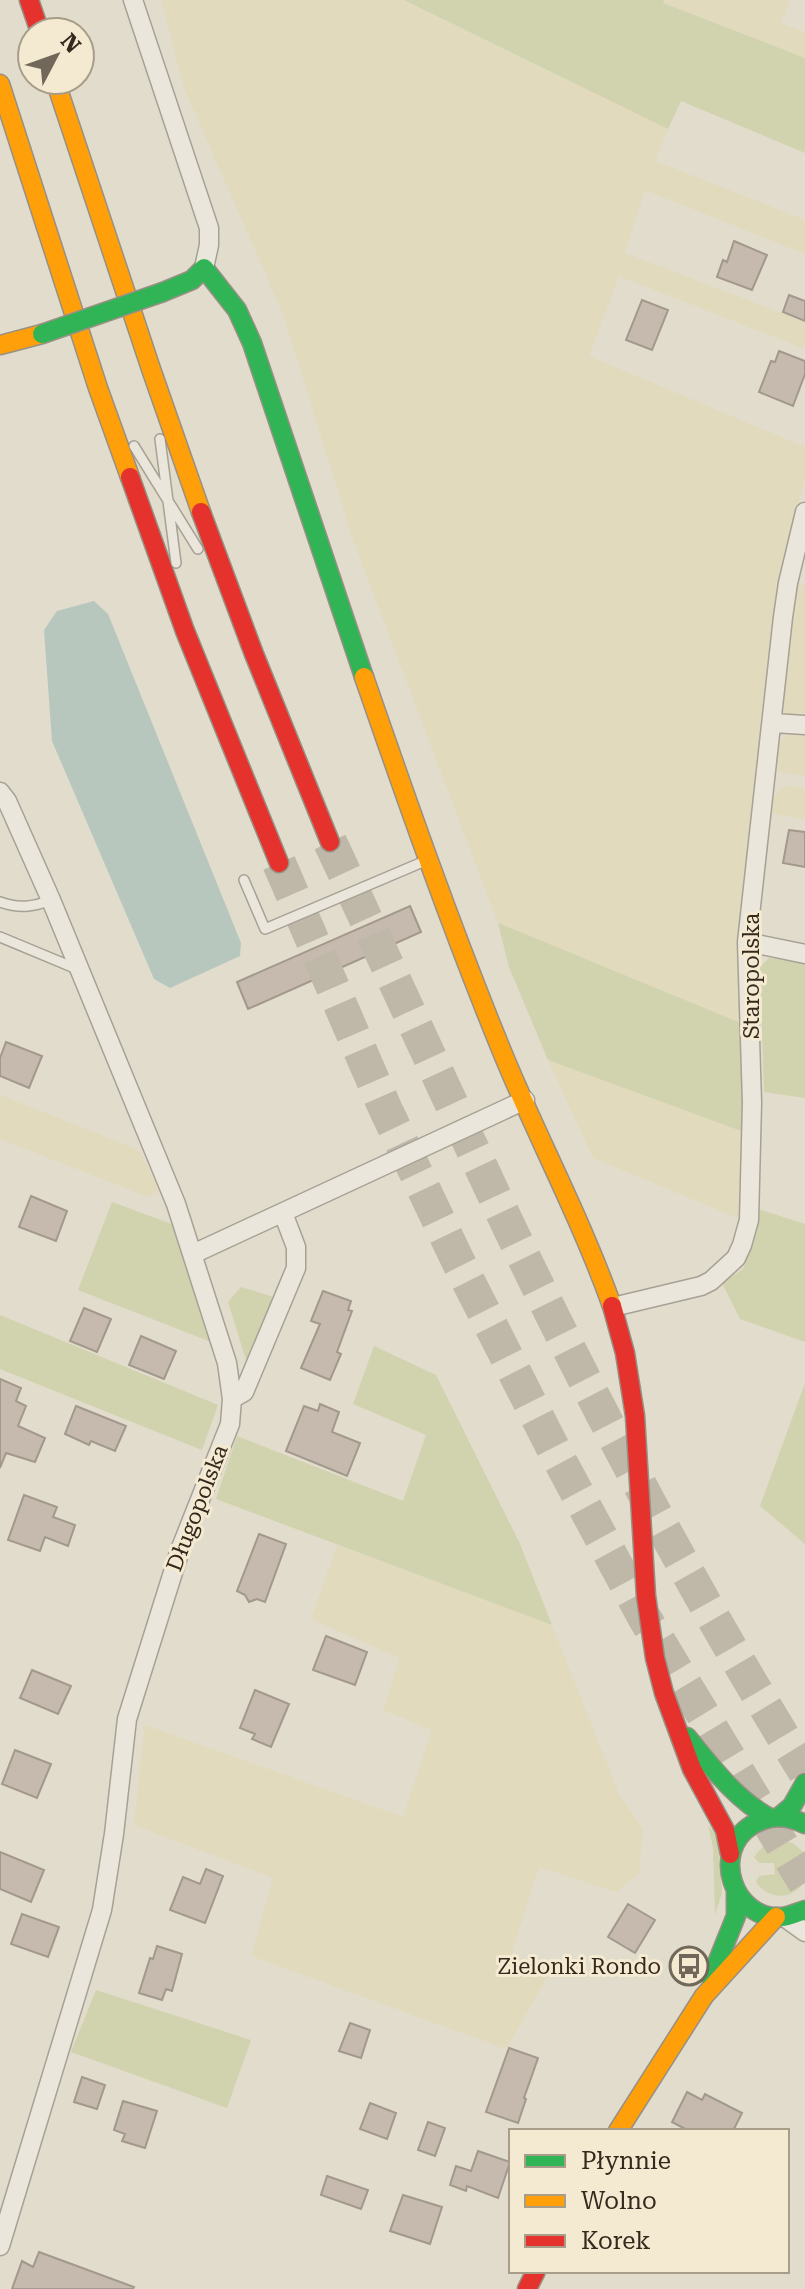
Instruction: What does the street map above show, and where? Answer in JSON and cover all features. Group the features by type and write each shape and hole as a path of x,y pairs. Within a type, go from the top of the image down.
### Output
{"main road":[{"path":"51,7 52,16"},
{"path":"0,84 98,388 185,631 279,863"},
{"path":"60,96 150,368 236,610 330,842"},
{"path":"64,96 67,116"},
{"path":"0,134 57,261"},
{"path":"0,345 42,334 163,292 192,280 204,268 237,310 252,343 327,572 428,860 504,1056 595,1257 613,1307 625,1353 635,1416 646,1596 653,1645 664,1693 692,1769 725,1830 730,1854 729,1872 736,1893 736,1916 704,1996 619,2129"},
{"path":"677,1726 738,1795 755,1810 774,1817"},
{"path":"774,1817 792,1806 805,1783"},
{"path":"730,1854 745,1830 761,1820 790,1818 805,1824"},
{"path":"736,1893 759,1913 780,1917 805,1910"},
{"path":"704,1996 780,1917"}],"street":[{"path":"133,0 209,228 204,268"},
{"name":"Staropolska","path":"613,1307 701,1286 736,1258 749,1220 752,1103 747,942 788,583 805,512"},
{"path":"773,723 805,725"},
{"name":"Długopolska","path":"0,792 7,801 51,900 176,1204 227,1363 232,1399 230,1424 180,1550 127,1719 102,1910 0,2246"},
{"path":"747,942 805,954"},
{"path":"193,1254 525,1100"},
{"path":"232,1399 244,1392 294,1275 296,1247 283,1213"},
{"path":"780,1917 805,1932"}],"lane":[{"path":"150,368 156,412"},
{"path":"98,388 206,561"},
{"path":"158,427 177,573"},
{"path":"213,573 236,610"},
{"path":"179,587 185,631"},
{"path":"244,880 265,929 428,860"},
{"path":"0,902 27,907 51,900"},
{"path":"0,937 80,970"}],"shaded area":[{"path":"161,0 404,0 668,129 655,161 805,220 805,254 645,190 625,253 805,322 805,349 619,276 589,356 805,447 805,480 790,533 747,880 743,1024 498,923 353,540 283,314 184,88"},
{"path":"664,0 790,0 781,23 805,32 805,58 663,3"},
{"path":"795,584 805,585 805,719 782,718"},
{"path":"94,601 108,614 241,943 240,956 170,988 154,979 52,741 44,630 57,611"},
{"path":"805,731 805,776 778,772 778,743 788,735"},
{"path":"785,786 805,788 805,820 771,813 774,796"},
{"path":"548,1060 744,1132 740,1219 593,1158"},
{"path":"0,1095 139,1150 159,1190 148,1197 0,1139"},
{"path":"337,1545 552,1625 620,1796 643,1829 639,1874 616,1892 539,1867 511,1955 549,1974 506,2049 251,1956 273,1878 134,1825 145,1725 403,1817 432,1730 383,1710 400,1658 311,1619"}],"green space":[{"path":"404,0 664,0 663,3 805,58 805,153 681,101 668,129"},
{"path":"498,923 743,1024 744,1132 548,1060 509,967"},
{"path":"769,958 805,963 805,1098 764,1092 760,967"},
{"path":"112,1202 174,1225 211,1342 78,1290"},
{"path":"758,1209 805,1224 805,1342 740,1319 722,1283 743,1269 756,1232"},
{"path":"241,1287 277,1298 246,1360 228,1302"},
{"path":"0,1315 218,1405 202,1450 0,1369"},
{"path":"374,1346 436,1375 520,1544 552,1625 216,1499 237,1436 403,1501 426,1435 353,1404"},
{"path":"805,1383 805,1544 760,1506"},
{"path":"708,1825 718,1837 722,1893 715,1915 713,1847"},
{"path":"780,1840 793,1843 804,1853 805,1881 794,1892 781,1896 767,1893 756,1882 759,1876 775,1874 774,1863 759,1863 754,1857 764,1845"},
{"path":"96,1990 251,2040 227,2108 71,2052"}],"building":[{"path":"734,241 767,255 752,290 717,277 723,260 727,262"},
{"path":"789,295 805,301 805,321 783,312"},
{"path":"642,300 668,310 652,350 626,340"},
{"path":"779,351 805,361 805,374 793,406 759,392 771,361 775,362"},
{"path":"789,830 805,832 805,867 783,863"},
{"path":"410,906 421,932 248,1009 237,982"},
{"path":"6,1042 42,1056 29,1088 0,1076 0,1058"},
{"path":"31,1196 67,1211 56,1241 19,1227"},
{"path":"323,1291 351,1301 348,1310 352,1311 337,1352 341,1354 330,1380 301,1368 320,1324 311,1321"},
{"path":"84,1308 111,1319 97,1352 70,1341"},
{"path":"141,1336 176,1351 164,1379 129,1365"},
{"path":"0,1379 21,1388 16,1401 26,1406 18,1426 45,1438 35,1462 6,1453 0,1468"},
{"path":"320,1404 339,1412 332,1432 360,1443 347,1476 286,1451 304,1406 318,1411"},
{"path":"76,1406 126,1426 115,1451 91,1441 89,1445 65,1434"},
{"path":"24,1495 57,1507 53,1517 75,1525 68,1546 45,1537 40,1551 8,1540"},
{"path":"259,1534 286,1544 265,1602 257,1599 249,1602 245,1595 237,1591"},
{"path":"326,1636 367,1652 355,1685 313,1670"},
{"path":"32,1670 71,1686 58,1714 20,1698"},
{"path":"255,1690 289,1704 271,1747 252,1739 255,1734 240,1728"},
{"path":"15,1750 51,1764 37,1798 2,1784"},
{"path":"0,1852 44,1870 31,1902 0,1889"},
{"path":"206,1869 223,1876 205,1923 170,1910 183,1877 200,1884"},
{"path":"628,1904 655,1920 635,1953 608,1937"},
{"path":"22,1914 59,1927 48,1957 11,1944"},
{"path":"157,1946 182,1954 172,1991 166,1989 162,2000 139,1993"},
{"path":"350,2023 370,2030 361,2058 339,2051"},
{"path":"509,2048 538,2058 518,2123 486,2112"},
{"path":"82,2077 105,2085 97,2109 74,2102"},
{"path":"687,2092 702,2100 705,2094 742,2113 734,2129 685,2129 672,2122"},
{"path":"123,2101 157,2111 145,2148 122,2141 125,2134 114,2130"},
{"path":"370,2103 396,2113 387,2139 360,2129"},
{"path":"428,2122 445,2128 435,2156 418,2150"},
{"path":"478,2151 509,2162 498,2198 467,2186 466,2191 450,2185 456,2166 471,2171"},
{"path":"327,2176 368,2190 361,2209 321,2195"},
{"path":"403,2195 442,2207 430,2244 390,2231"},
{"path":"39,2252 134,2287 12,2289 22,2261 33,2267"}],"tunnel":[{"path":"330,842 511,1231 579,1369 688,1573 805,1772"},
{"path":"279,863 385,1108 553,1448 644,1617 805,1883"}],"traffic: fast":[{"path":"163,292 192,280 204,268 237,310 252,343 364,677"},
{"path":"42,334 163,292"},
{"path":"687,1737 735,1792 770,1818"},
{"path":"779,1817 792,1806 805,1783"},
{"path":"805,1824 778,1817 752,1825 739,1837 732,1851 730,1866 733,1882 750,1908 764,1915 781,1917 805,1910"},
{"path":"711,1978 736,1916 736,1893"}],"traffic: slow":[{"path":"0,84 98,388 130,477"},
{"path":"60,96 201,512"},
{"path":"0,345 42,334"},
{"path":"364,677 484,1007 612,1306"},
{"path":"619,2129 704,1996 776,1917"}],"traffic: jam":[{"path":"29,0 34,16"},
{"path":"130,477 185,631 279,863"},
{"path":"201,512 330,842"},
{"path":"612,1306 625,1353 635,1416 646,1596 655,1658 664,1693 692,1769 725,1830 730,1854"},
{"path":"527,2289 535,2273"}],"place":[{"name":"Zielonki Rondo","path":"689,1966"}]}
